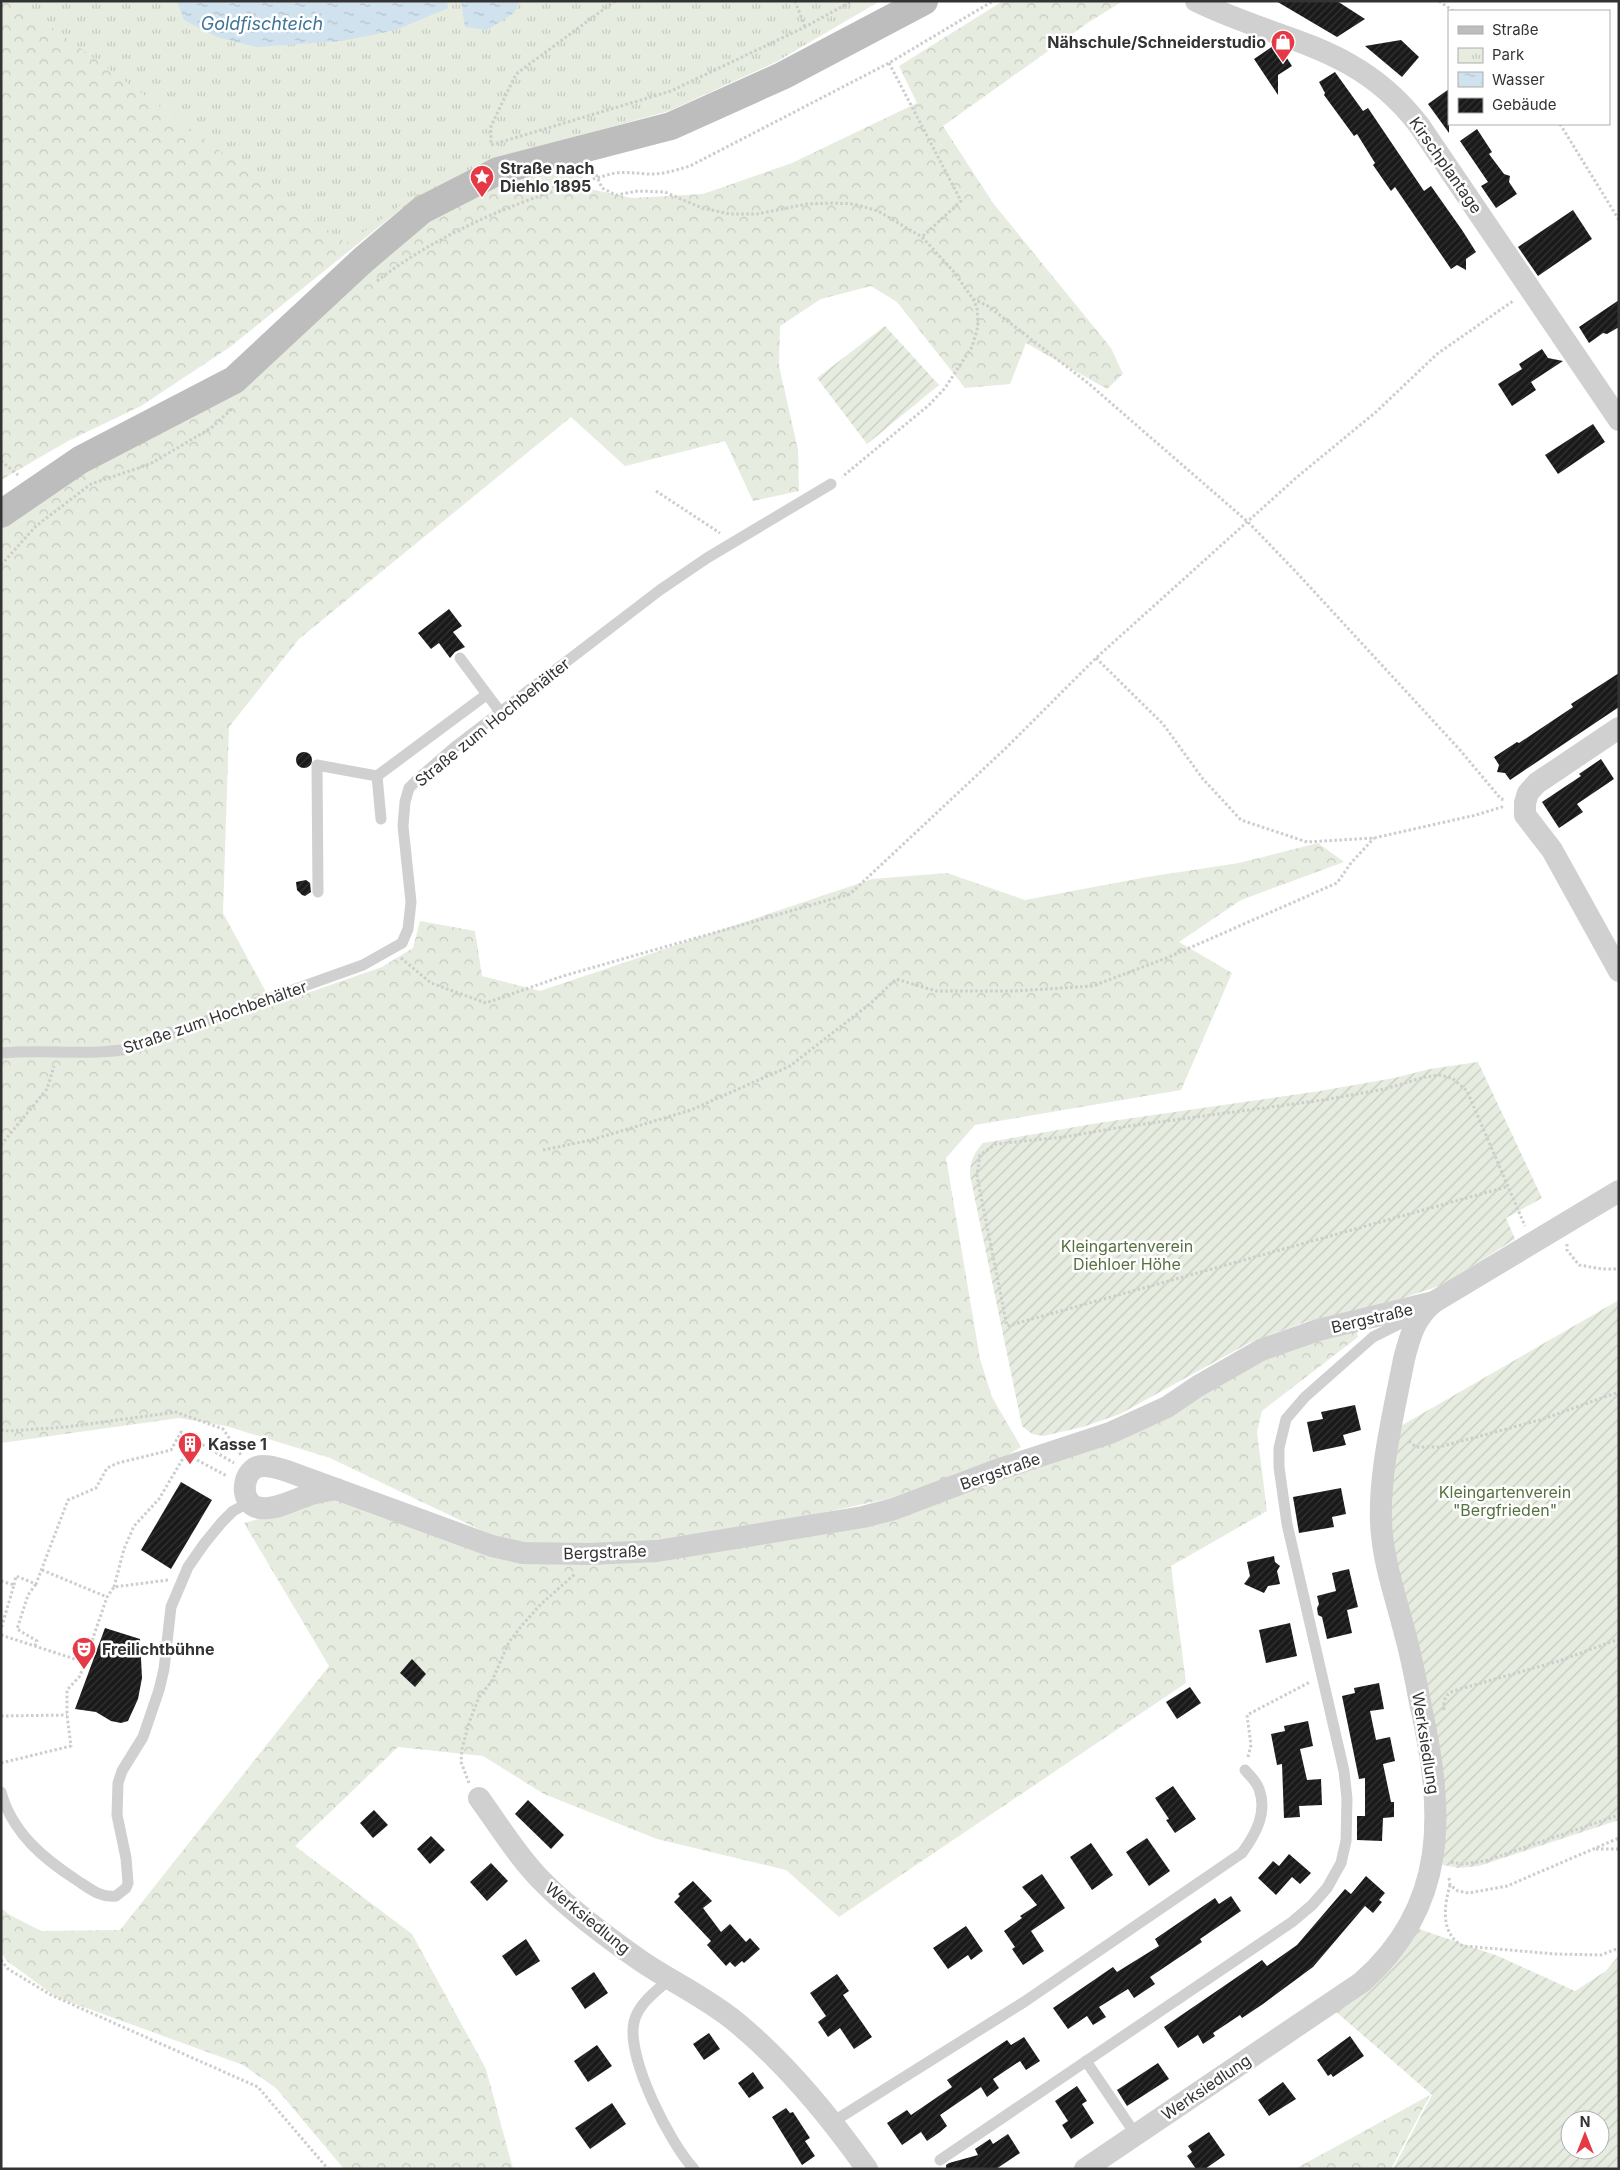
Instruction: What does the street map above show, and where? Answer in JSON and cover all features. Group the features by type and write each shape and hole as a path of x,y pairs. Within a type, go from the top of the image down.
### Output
{"main road":[{"path":"1,514 80,460 234,380 363,260 422,210 498,171 588,149 680,122 782,76 924,1"}],"street":[{"name":"Kirschplantage","path":"1196,1 1219,13 1348,62 1389,91 1419,125 1619,420"},
{"path":"1619,728 1537,783 1528,793 1525,803 1525,815 1530,824 1552,850 1619,972"},
{"name":"Bergstraße","path":"249,1482 263,1465 274,1467 492,1546 523,1553 601,1554 657,1551 864,1517 894,1509 986,1474 1110,1433 1167,1407 1206,1381 1261,1350 1318,1330 1429,1306 1619,1192"},
{"name":"Werksiedlung","path":"1086,2169 1362,1982 1394,1950 1415,1913 1440,1858 1432,1758 1408,1645 1384,1551 1381,1495 1408,1340 1415,1324 1429,1306"},
{"path":"249,1482 251,1505 261,1508 276,1506 319,1492 337,1489"},
{"name":"Werksiedlung","path":"479,1798 545,1885 641,1961 716,2006 737,2022 789,2074 867,2169"}],"lane":[{"name":"Straße zum Hochbehälter","path":"1,1053 112,1052 128,1049 363,965 402,943 408,929 411,902 403,826 405,802 409,788 456,746 660,590 730,544 831,484"},
{"path":"460,658 501,713"},
{"path":"318,892 317,765 377,776 486,695"},
{"path":"377,776 381,819"},
{"path":"940,2160 1292,1922 1312,1905 1336,1873 1346,1841 1347,1799 1344,1771 1282,1497 1279,1467 1282,1429 1298,1403 1373,1337 1407,1321 1429,1306"},
{"path":"1,1792 13,1819 31,1846 43,1857 100,1895 116,1896 126,1888 128,1877 117,1815 118,1784 149,1722 164,1669 171,1607 183,1577 192,1562 222,1522 233,1511 249,1482"},
{"path":"831,2123 1024,2002 1242,1853 1252,1838 1261,1813 1259,1788 1245,1770"},
{"path":"670,1979 643,2004 637,2014 633,2030 641,2072 650,2096 672,2138 694,2169"},
{"path":"1086,2061 1136,2135"}],"path":[{"path":"615,1 516,74 491,126 491,145 671,91 805,27 852,1"},
{"path":"795,1 805,27"},
{"path":"371,286 440,240 518,204 596,178 630,171 648,174 669,173 690,166 889,63 993,1"},
{"path":"1439,1 1452,10"},
{"path":"889,63 960,201 922,237"},
{"path":"1561,125 1619,220"},
{"path":"588,149 596,178 602,188 616,195 638,191 665,192 702,208 730,214 757,214 807,204 854,204 878,211 922,237 954,272 973,299 979,317 976,335 965,359 945,388 929,405 831,484"},
{"path":"391,950 430,983 486,1003 563,976 850,894 1007,747 1096,658 1297,477 1376,412 1437,354 1530,289"},
{"path":"973,299 988,306 1088,383 1248,522 1305,581 1460,750 1501,799 1525,803"},
{"path":"1,565 36,526 91,484 150,464 211,428 239,403"},
{"path":"656,491 715,528 730,544"},
{"path":"1096,658 1163,724 1203,779 1242,820 1307,842 1374,838 1476,816 1499,807 1525,803"},
{"path":"543,1150 591,1140 692,1110 790,1066 871,1003 896,979 936,991 1015,991 1093,986 1170,957 1337,883 1351,862 1374,838"},
{"path":"1,1146 47,1089 59,1051"},
{"path":"1506,1187 1007,1326 977,1176 977,1167 980,1155 996,1144 1064,1137 1122,1127 1323,1100 1386,1089 1425,1077 1440,1075 1452,1078 1467,1091 1517,1210"},
{"path":"1568,1223 1567,1250 1580,1264 1602,1269 1619,1270"},
{"path":"1393,1422 1416,1447 1439,1447 1540,1420 1619,1392"},
{"path":"1,1430 66,1427 176,1412 222,1429 249,1482"},
{"path":"35,1646 37,1641 17,1629 28,1595 36,1584 42,1570 68,1500 96,1488 107,1468 118,1463 171,1450 181,1432 193,1439"},
{"path":"198,1442 249,1482"},
{"path":"1,1764 71,1746 67,1714 67,1690 80,1676 107,1596 114,1587 124,1550 134,1526 159,1499 185,1455 190,1457"},
{"path":"197,1460 249,1482"},
{"path":"479,1798 463,1773 461,1762 462,1749 469,1723 479,1698 492,1681 509,1642 522,1624 541,1604 574,1575 594,1562 601,1554"},
{"path":"42,1570 107,1596"},
{"path":"1,1629 16,1576 36,1584"},
{"path":"114,1587 160,1582 183,1577"},
{"path":"1,1581 14,1585"},
{"path":"1,1635 84,1662"},
{"path":"1445,1713 1445,1699 1453,1691 1559,1661 1619,1639"},
{"path":"1245,1770 1251,1745 1246,1715 1322,1676"},
{"path":"1,1716 67,1714"},
{"path":"1440,1858 1462,1864 1485,1861 1619,1815"},
{"path":"1440,1858 1450,1885 1458,1891 1469,1893 1507,1886 1524,1877 1619,1838"},
{"path":"1592,1850 1619,1850"},
{"path":"1450,1885 1444,1916 1450,1936 1463,1946 1555,1954 1601,1955 1619,1948"},
{"path":"1,1960 8,1969 50,1995 258,2087 328,2169"}],"green space":[{"path":"1,1 581,1 486,75 480,167 401,209 230,347 141,406 68,441 1,480"},
{"path":"16,1 880,1 776,62 669,111 488,161 413,196 347,244"},
{"path":"1003,1 1123,1 1089,22 943,126 993,203 1111,348 1123,374 1107,389 1026,343 1010,384 965,388 897,302 871,286 821,299 780,326 779,366 798,450 799,491 753,501 725,441 625,466 571,417 299,639 229,727 223,913 273,1005 382,967 413,948 420,921 475,931 482,976 540,991 872,879 947,873 1025,900 1147,877 1239,863 1318,843 1344,862 1241,900 1179,942 1232,973 1181,1090 975,1125 946,1158 980,1359 992,1397 1021,1447 993,1464 897,1497 807,1516 655,1542 511,1560 863,1527 1263,1357 1356,1329 1358,1337 1262,1411 1257,1432 1267,1511 1171,1566 1186,1683 839,1917 786,1870 657,1839 544,1794 483,1756 398,1747 295,1846 412,1934 486,2069 513,2169 344,2169 276,2088 243,2065 56,1997 7,1961 1,1952 1,1908 10,1915 41,1931 120,1930 329,1666 244,1523 338,1497 510,1544 330,1458 226,1426 179,1418 1,1443 1,514 147,432 424,216 496,184 577,166 590,189 632,198 703,194 792,163 917,103 899,66"},
{"path":"885,326 939,385 867,444 817,378"},
{"name":"Kleingartenverein Diehloer Höhe","path":"1478,1062 1542,1198 1506,1218 1515,1239 1442,1285 1400,1299 1305,1322 1249,1343 1120,1414 1083,1427 1043,1436 1032,1434 1022,1426 970,1175 973,1157 983,1143 1098,1123 1320,1091 1394,1078 1430,1069"},
{"name":"Kleingartenverein \"Bergfrieden\"","path":"1619,1300 1619,1820 1479,1866 1458,1868 1439,1864 1391,1546 1389,1494 1399,1427"},
{"path":"1419,1929 1498,1956 1575,1991 1606,1971 1619,1955 1619,2169 1393,2169 1432,2095 1335,2011"},
{"path":"1430,2095 1391,2169 1295,2169"}],"water":[{"name":"Goldfischteich","path":"177,1 447,1 448,8 396,30 342,41 256,47 217,37 184,20"},
{"path":"461,1 520,1 514,13 487,30 465,27"}],"building":[{"path":"1276,1 1337,1 1365,19 1337,37"},
{"path":"1401,40 1419,57 1402,77 1365,46"},
{"path":"1273,46 1281,49 1292,66 1278,75 1278,95 1254,59"},
{"path":"1335,72 1363,111 1368,108 1424,191 1431,186 1462,230 1476,252 1466,259 1466,270 1457,265 1451,269 1395,187 1391,191 1373,165 1375,163 1357,134 1354,136 1324,95 1325,93 1319,82"},
{"path":"1448,90 1449,133 1428,104"},
{"path":"1477,129 1492,152 1489,154 1504,174 1510,176 1509,182 1517,194 1496,208 1481,186 1488,182 1460,141"},
{"path":"1573,210 1592,239 1538,276 1518,247"},
{"path":"1619,300 1619,327 1607,334 1603,333 1589,343 1579,327"},
{"path":"1542,349 1548,358 1563,361 1531,382 1536,390 1512,406 1498,384 1522,369 1519,364"},
{"path":"1593,424 1605,442 1558,474 1545,455"},
{"path":"449,609 462,626 453,632 465,647 455,652 450,658 439,643 431,649 418,633"},
{"path":"1619,673 1619,707 1510,780 1505,773 1497,772 1499,765 1494,757 1517,742 1519,743 1573,707 1571,704"},
{"path":"304,752 312,760 304,768 296,760"},
{"path":"1601,759 1614,779 1577,804 1583,812 1559,828 1542,802 1581,776 1579,774"},
{"path":"306,880 310,883 311,892 305,896 297,890 296,882"},
{"path":"1355,1405 1361,1430 1343,1435 1346,1445 1313,1452 1307,1422 1323,1419 1321,1412"},
{"path":"181,1482 212,1500 171,1569 141,1550"},
{"path":"1341,1488 1346,1514 1332,1517 1334,1527 1299,1533 1293,1497"},
{"path":"1274,1556 1275,1562 1280,1566 1277,1571 1280,1584 1268,1586 1264,1593 1244,1584 1250,1576 1247,1562"},
{"path":"1349,1569 1358,1607 1347,1610 1352,1633 1327,1639 1322,1617 1318,1615 1317,1608 1319,1604 1317,1596 1336,1591 1332,1573"},
{"path":"1290,1623 1297,1656 1266,1663 1259,1630"},
{"path":"105,1628 140,1639 142,1678 138,1699 128,1721 121,1723 111,1721 96,1712 75,1709"},
{"path":"412,1659 426,1674 415,1687 400,1673"},
{"path":"1379,1683 1384,1709 1370,1711 1376,1740 1390,1737 1395,1761 1383,1764 1391,1802 1394,1802 1394,1817 1383,1818 1382,1841 1357,1840 1357,1816 1365,1816 1365,1778 1359,1779 1342,1696 1355,1693 1354,1688"},
{"path":"1190,1687 1201,1703 1177,1719 1166,1702"},
{"path":"1308,1721 1313,1746 1300,1749 1307,1780 1321,1779 1322,1805 1299,1806 1300,1817 1284,1818 1282,1764 1277,1765 1271,1734 1285,1731 1284,1726"},
{"path":"1173,1786 1196,1819 1175,1833 1166,1820 1169,1819 1155,1798"},
{"path":"528,1800 564,1835 551,1849 515,1814"},
{"path":"374,1810 388,1825 373,1838 360,1823"},
{"path":"431,1836 445,1850 430,1864 417,1849"},
{"path":"1147,1838 1170,1871 1149,1886 1126,1852"},
{"path":"1091,1843 1113,1875 1092,1890 1070,1857"},
{"path":"1289,1854 1311,1873 1300,1884 1292,1877 1276,1895 1258,1878 1273,1861 1279,1866"},
{"path":"491,1863 508,1881 487,1901 470,1882"},
{"path":"1042,1874 1065,1908 1031,1931 1044,1951 1023,1965 1012,1949 1015,1947 1004,1931 1022,1918 1020,1916 1037,1905 1022,1887"},
{"path":"1366,1876 1385,1893 1379,1900 1382,1902 1373,1913 1365,1906 1313,1967 1263,2004 1242,2018 1240,2015 1213,2033 1215,2036 1203,2044 1198,2035 1178,2048 1164,2027 1262,1960 1267,1966 1297,1945 1345,1889 1351,1894"},
{"path":"693,1881 712,1901 703,1908 721,1932 730,1924 746,1942 750,1938 760,1949 744,1963 742,1961 735,1967 730,1962 726,1966 707,1945 711,1941 674,1902 680,1896 678,1894"},
{"path":"1231,1896 1241,1911 1200,1939 1202,1942 1150,1977 1155,1984 1134,1998 1128,1989 1099,2007 1106,2017 1093,2025 1087,2016 1068,2029 1053,2008 1113,1967 1117,1972 1159,1946 1155,1939 1215,1898 1219,1904"},
{"path":"966,1926 983,1951 971,1960 968,1955 948,1969 933,1948"},
{"path":"526,1939 540,1961 516,1976 502,1956"},
{"path":"594,1972 608,1993 585,2009 571,1988"},
{"path":"837,1974 849,1991 843,1995 872,2037 854,2049 840,2028 828,2037 818,2022 826,2016 810,1993"},
{"path":"709,2033 720,2049 704,2060 693,2044"},
{"path":"1350,2036 1364,2056 1333,2077 1331,2074 1328,2076 1317,2060"},
{"path":"1024,2037 1040,2061 1026,2070 1020,2061 993,2079 999,2088 987,2097 981,2087 940,2115 947,2126 940,2132 927,2141 921,2132 902,2145 887,2123 907,2110 911,2115 952,2087 947,2080 1007,2040 1011,2045"},
{"path":"597,2045 612,2066 588,2082 574,2061"},
{"path":"1158,2063 1169,2079 1127,2106 1117,2090"},
{"path":"753,2072 764,2088 749,2098 738,2083"},
{"path":"1283,2082 1296,2099 1269,2116 1258,2100"},
{"path":"1077,2086 1087,2101 1082,2104 1094,2123 1071,2139 1062,2125 1068,2121 1055,2101"},
{"path":"612,2103 626,2124 590,2149 575,2128"},
{"path":"786,2108 790,2113 793,2112 810,2138 805,2141 815,2156 802,2165 772,2117"},
{"path":"1209,2132 1225,2155 1205,2169 1196,2169 1187,2156 1192,2152 1188,2146"},
{"path":"1008,2134 1020,2153 996,2169 946,2169 946,2165 949,2163 978,2155 975,2149 990,2139 993,2144"}],"place":[{"name":"Nähschule/Schneiderstudio","path":"1283,63"},
{"name":"Straße nach Diehlo 1895","path":"482,198"},
{"name":"Kasse 1","path":"190,1465"},
{"name":"Freilichtbühne","path":"84,1670"}]}
